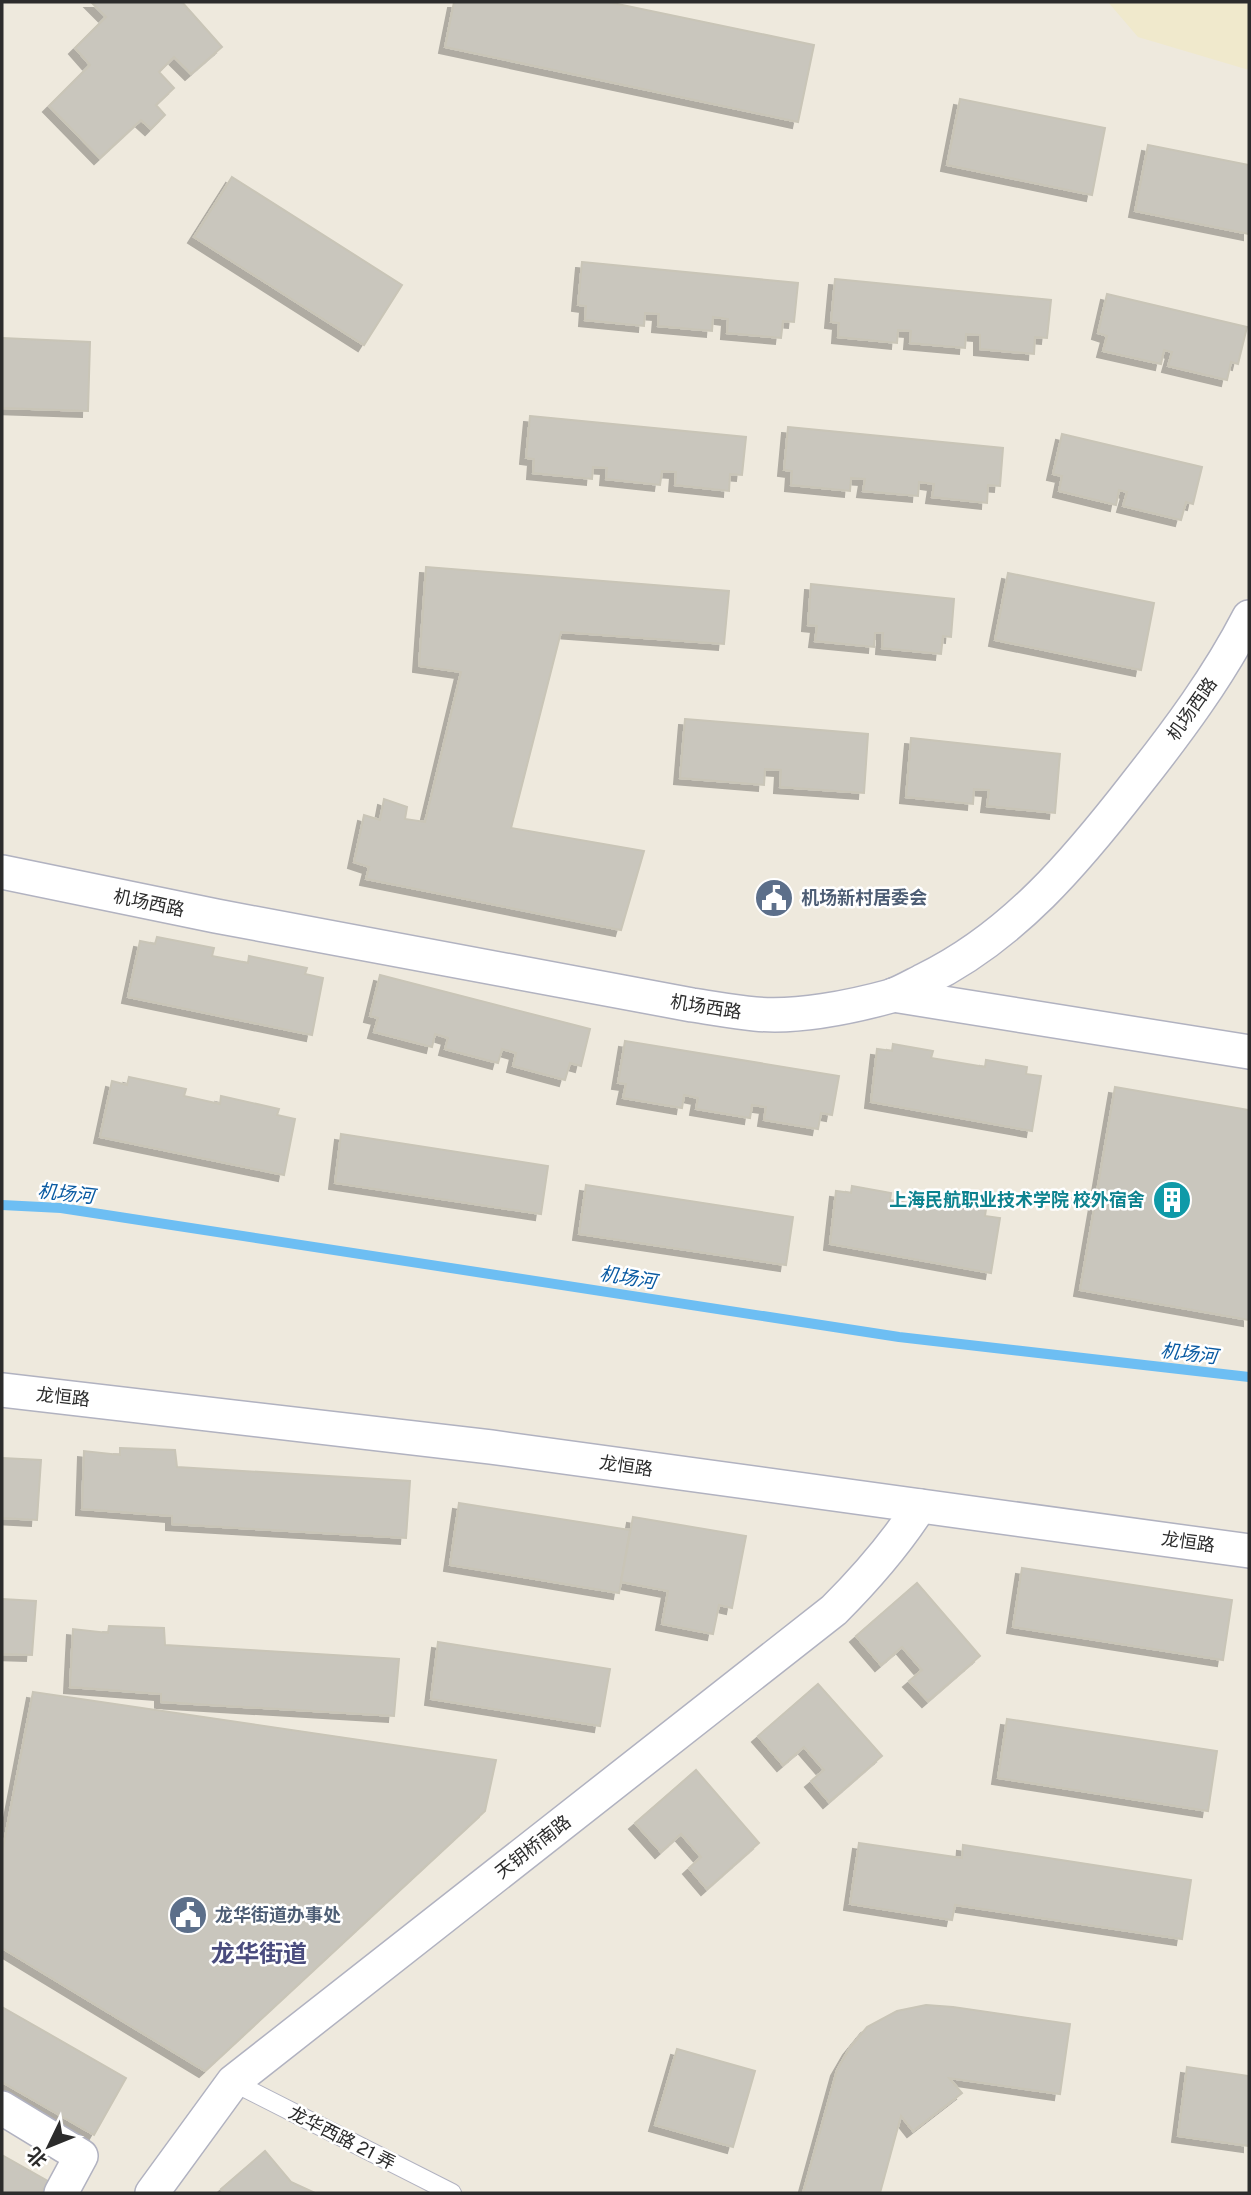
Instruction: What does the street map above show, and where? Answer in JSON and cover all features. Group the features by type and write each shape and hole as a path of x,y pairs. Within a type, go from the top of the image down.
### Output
{"street":[{"name":"机场西路","path":"2,872 565,983 744,1013 825,1011 894,995 948,969 1006,929 1055,881 1180,728 1230,654 1249,617"},
{"path":"894,995 1249,1052"},
{"name":"龙恒路","path":"2,1390 464,1444 1249,1551"},
{"name":"天钥桥南路","path":"152,2193 233,2082 835,1610 897,1543 920,1506"},
{"path":"2,2108 81,2156 61,2193"}],"lane":[{"name":"龙华西路 21 弄","path":"233,2082 452,2193"}],"shaded area":[{"path":"1108,2 1249,2 1249,70 1138,37"}],"building":[{"path":"91,2 182,2 222,47 191,74 174,57 159,72 174,88 156,105 165,115 151,129 141,120 100,158 49,106 90,65 75,48 106,17"},
{"path":"454,2 608,2 814,45 798,122 445,47"},
{"path":"960,99 1105,128 1092,195 947,165"},
{"path":"1148,145 1249,165 1249,234 1135,211"},
{"path":"232,177 402,285 364,345 194,237"},
{"path":"582,262 798,283 794,322 783,321 781,338 727,333 728,319 713,317 712,331 658,326 659,314 645,313 644,326 585,320 586,306 578,305"},
{"path":"835,279 1051,300 1047,338 1035,337 1034,354 980,349 980,335 966,334 965,348 910,343 911,331 898,330 897,343 838,337 839,323 831,322"},
{"path":"1107,294 1247,327 1238,364 1231,362 1227,380 1168,366 1172,352 1164,350 1161,364 1103,351 1107,336 1098,333"},
{"path":"2,338 90,342 88,411 2,408"},
{"path":"530,416 746,437 742,475 730,474 729,491 675,485 676,472 662,471 660,485 606,479 607,468 593,467 592,479 533,473 534,459 526,458"},
{"path":"788,427 1003,448 1000,486 988,485 987,503 932,497 934,484 919,482 918,496 863,491 865,479 851,478 850,491 791,485 792,471 784,470"},
{"path":"1062,434 1202,467 1193,504 1186,502 1181,520 1123,506 1127,492 1119,490 1116,505 1059,491 1062,476 1053,474"},
{"path":"426,567 729,591 724,644 561,632 511,828 644,851 621,930 366,879 369,867 354,862 364,815 380,820 384,799 407,807 405,819 425,822 461,672 419,666"},
{"path":"1008,573 1154,603 1141,670 995,640"},
{"path":"811,584 954,599 951,637 943,636 941,654 882,648 883,633 875,633 874,647 815,641 817,626 808,625"},
{"path":"685,719 868,734 864,793 780,787 781,770 765,769 764,785 680,778"},
{"path":"911,738 1060,754 1055,813 987,806 989,790 974,789 973,804 906,797"},
{"path":"157,937 214,948 212,956 248,963 249,956 307,968 305,974 323,978 312,1035 128,997 140,941 155,944"},
{"path":"380,975 590,1029 581,1066 570,1063 565,1080 513,1066 516,1053 502,1049 498,1063 445,1049 448,1038 435,1034 432,1047 374,1032 378,1018 370,1016"},
{"path":"625,1041 839,1076 832,1115 821,1113 818,1129 764,1120 766,1107 752,1105 750,1118 696,1109 698,1098 684,1095 682,1108 623,1098 626,1084 618,1083"},
{"path":"893,1044 933,1051 931,1058 985,1067 986,1060 1027,1067 1026,1074 1041,1076 1032,1131 871,1102 877,1049 892,1051"},
{"path":"129,1077 186,1089 184,1096 220,1104 221,1096 279,1109 277,1115 295,1119 284,1175 100,1137 112,1081 127,1085"},
{"name":"上海民航职业技术学院 校外宿舍","path":"1115,1087 1249,1110 1249,1320 1080,1290"},
{"path":"341,1134 548,1166 541,1214 335,1183"},
{"path":"586,1185 793,1217 786,1265 579,1234"},
{"path":"852,1186 891,1193 890,1200 944,1209 945,1202 986,1209 985,1216 1000,1218 991,1273 830,1244 836,1191 851,1193"},
{"path":"120,1448 175,1450 177,1467 410,1481 406,1538 172,1524 172,1516 82,1509 84,1451 120,1455"},
{"path":"2,1458 41,1460 37,1520 2,1518"},
{"path":"459,1503 630,1530 619,1593 450,1565"},
{"path":"633,1517 746,1536 732,1608 719,1605 713,1634 662,1624 668,1591 621,1582"},
{"path":"1022,1568 1232,1600 1223,1660 1013,1627"},
{"path":"917,1583 980,1656 928,1701 909,1681 922,1670 902,1647 881,1665 856,1636"},
{"path":"2,1599 36,1601 32,1655 2,1654"},
{"path":"109,1626 164,1628 165,1645 399,1659 394,1716 161,1702 161,1694 70,1687 73,1629 108,1633"},
{"path":"438,1642 610,1669 600,1726 431,1699"},
{"path":"818,1684 882,1756 829,1802 811,1781 824,1770 804,1747 783,1765 758,1736"},
{"name":"龙华街道办事处","path":"33,1692 496,1760 485,1811 205,2071 2,1948 2,1853"},
{"path":"1007,1719 1217,1751 1208,1811 998,1778"},
{"path":"696,1770 759,1843 707,1889 689,1868 701,1857 681,1834 661,1852 635,1823"},
{"path":"859,1843 962,1858 963,1845 1191,1880 1182,1939 955,1905 952,1920 850,1904"},
{"path":"926,2005 1070,2024 1060,2094 949,2078 962,2093 913,2131 901,2116 880,2193 803,2193 837,2070 849,2049 867,2027 897,2011"},
{"path":"2,2007 126,2078 94,2135 2,2082"},
{"path":"677,2049 755,2071 733,2147 655,2125"},
{"path":"1187,2067 1249,2076 1249,2146 1178,2136"},
{"path":"265,2151 291,2182 315,2193 225,2193 221,2189"},
{"path":"2,2155 48,2181 41,2193 2,2193"}],"waterway":[{"name":"机场河","path":"2,1205 61,1208 899,1337 1249,1377"}],"place":[{"name":"机场新村居委会","path":"774,898"},
{"name":"上海民航职业技术学院 校外宿舍","path":"1172,1200"},
{"name":"龙华街道办事处","path":"188,1915"}],"district":[{"name":"龙华街道","path":"259,1954"}]}
